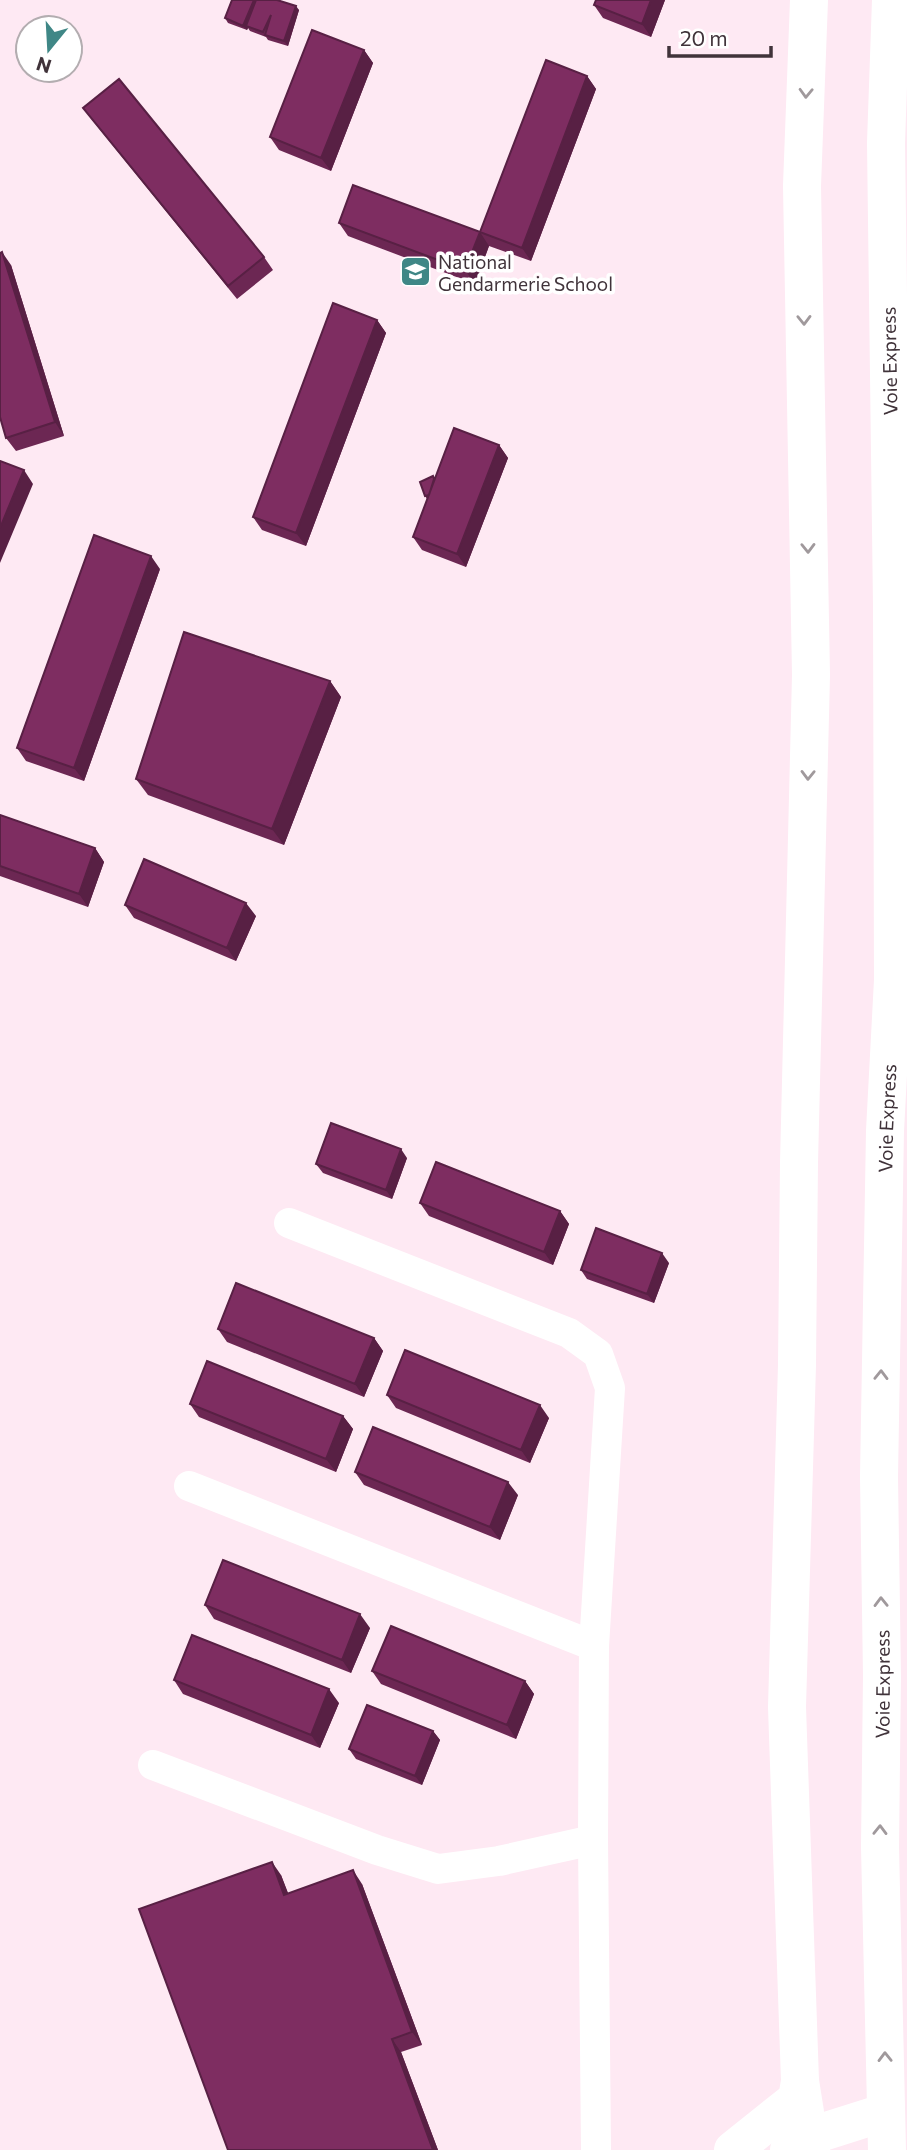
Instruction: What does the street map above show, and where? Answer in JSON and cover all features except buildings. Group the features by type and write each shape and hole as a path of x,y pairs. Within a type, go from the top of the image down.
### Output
{"main road":[{"path":"809,0 802,186 811,675 787,1707 803,2145 886,2112"},
{"name":"Voie Express","path":"887,2150 880,1847 882,1676 879,1477 885,1131 893,980 892,606 886,143 891,0"},
{"path":"733,2150 797,2099 800,2081"}],"street":[{"path":"289,1223 569,1333 598,1354 610,1388 594,1646 596,2150"},
{"path":"188,1486 594,1646"},
{"path":"153,1765 377,1850 439,1869 499,1861 593,1840"}],"place":[{"name":"National Gendarmerie School","path":"415,272"}]}
